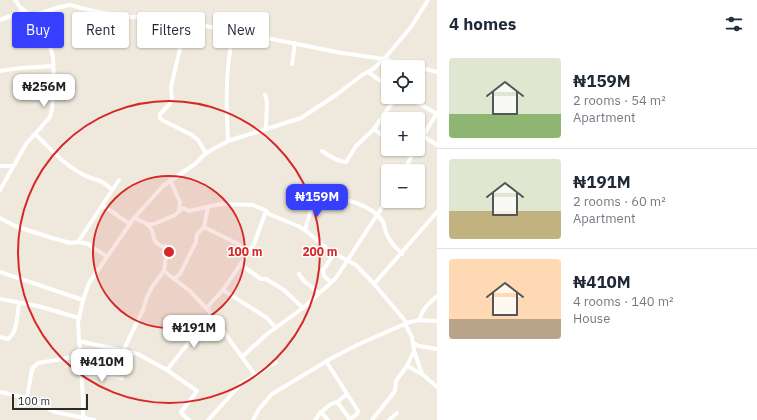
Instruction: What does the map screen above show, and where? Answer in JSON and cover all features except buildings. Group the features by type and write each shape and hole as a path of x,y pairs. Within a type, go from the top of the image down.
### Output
{"street":[{"path":"0,20 25,11 15,0"},
{"path":"83,419 79,318 83,300 89,283 106,256 134,218 163,186 195,164 206,153 228,141 301,118 379,65 411,27 428,0"},
{"path":"44,12 70,5 93,11 137,17"},
{"path":"269,38 342,53 387,60"},
{"path":"292,64 295,43"},
{"path":"0,190 26,144 50,117 54,82 53,57 50,48"},
{"path":"180,48 171,86 172,100 160,114 160,118 192,135 198,140 206,153"},
{"path":"228,141 226,111 230,48"},
{"path":"376,58 379,65"},
{"path":"0,71 53,66"},
{"path":"425,69 437,72"},
{"path":"368,72 381,81"},
{"path":"264,94 267,102 266,128"},
{"path":"322,151 329,156 346,162 356,146 374,129 391,104"},
{"path":"421,104 437,113 425,133"},
{"path":"374,129 381,134"},
{"path":"35,134 68,165 83,175 107,184 112,190"},
{"path":"425,137 437,146"},
{"path":"407,164 410,157"},
{"path":"0,166 13,166"},
{"path":"78,242 119,180"},
{"path":"170,180 180,202 179,211"},
{"path":"305,230 312,207 316,200 323,194 343,198 368,208 377,215 383,222 389,239 402,254"},
{"path":"134,218 147,224 154,224 175,215 183,208 189,211 220,204 253,204 269,214 305,230 334,254 356,265 374,284 406,323 412,337 414,351 422,374"},
{"path":"102,205 130,224"},
{"path":"174,279 180,274 196,242 197,234 204,227 208,207"},
{"path":"243,356 276,328 304,308 331,282 340,272 382,208"},
{"path":"208,310 209,305 223,290 254,244 266,211"},
{"path":"374,284 402,254 437,212"},
{"path":"0,218 15,226 49,237 70,243 78,242 88,244 106,256"},
{"path":"123,351 143,310 152,287 164,271 167,250 166,246 163,247 156,243 154,240 154,235 147,224"},
{"path":"204,227 238,244 247,253"},
{"path":"331,282 324,276 323,270 334,254"},
{"path":"240,264 261,279 266,279 284,290 304,308"},
{"path":"164,271 190,291 208,310 243,356 255,375"},
{"path":"0,272 83,300"},
{"path":"299,274 304,281 319,293"},
{"path":"223,290 267,318 276,328"},
{"path":"419,320 422,312 437,296"},
{"path":"0,299 19,304 38,306 79,318"},
{"path":"0,337 8,339 12,336 19,304"},
{"path":"167,370 186,346 193,334 203,326 215,320"},
{"path":"253,420 272,394 326,361 406,323 419,320 437,321"},
{"path":"79,341 138,354 167,370 197,391 181,412 189,420"},
{"path":"413,343 419,346 437,349"},
{"path":"374,420 395,391 396,381 407,366 414,351"},
{"path":"27,398 32,369 38,363 80,356"},
{"path":"326,361 358,411 357,414 350,420 337,402"},
{"path":"208,420 241,384 276,362"},
{"path":"407,366 436,384"},
{"path":"82,377 108,375 122,378"},
{"path":"0,392 27,398 55,412 83,419 94,420"},
{"path":"315,420 321,412 347,394"},
{"path":"321,412 328,420"},
{"path":"389,420 397,413"}]}
